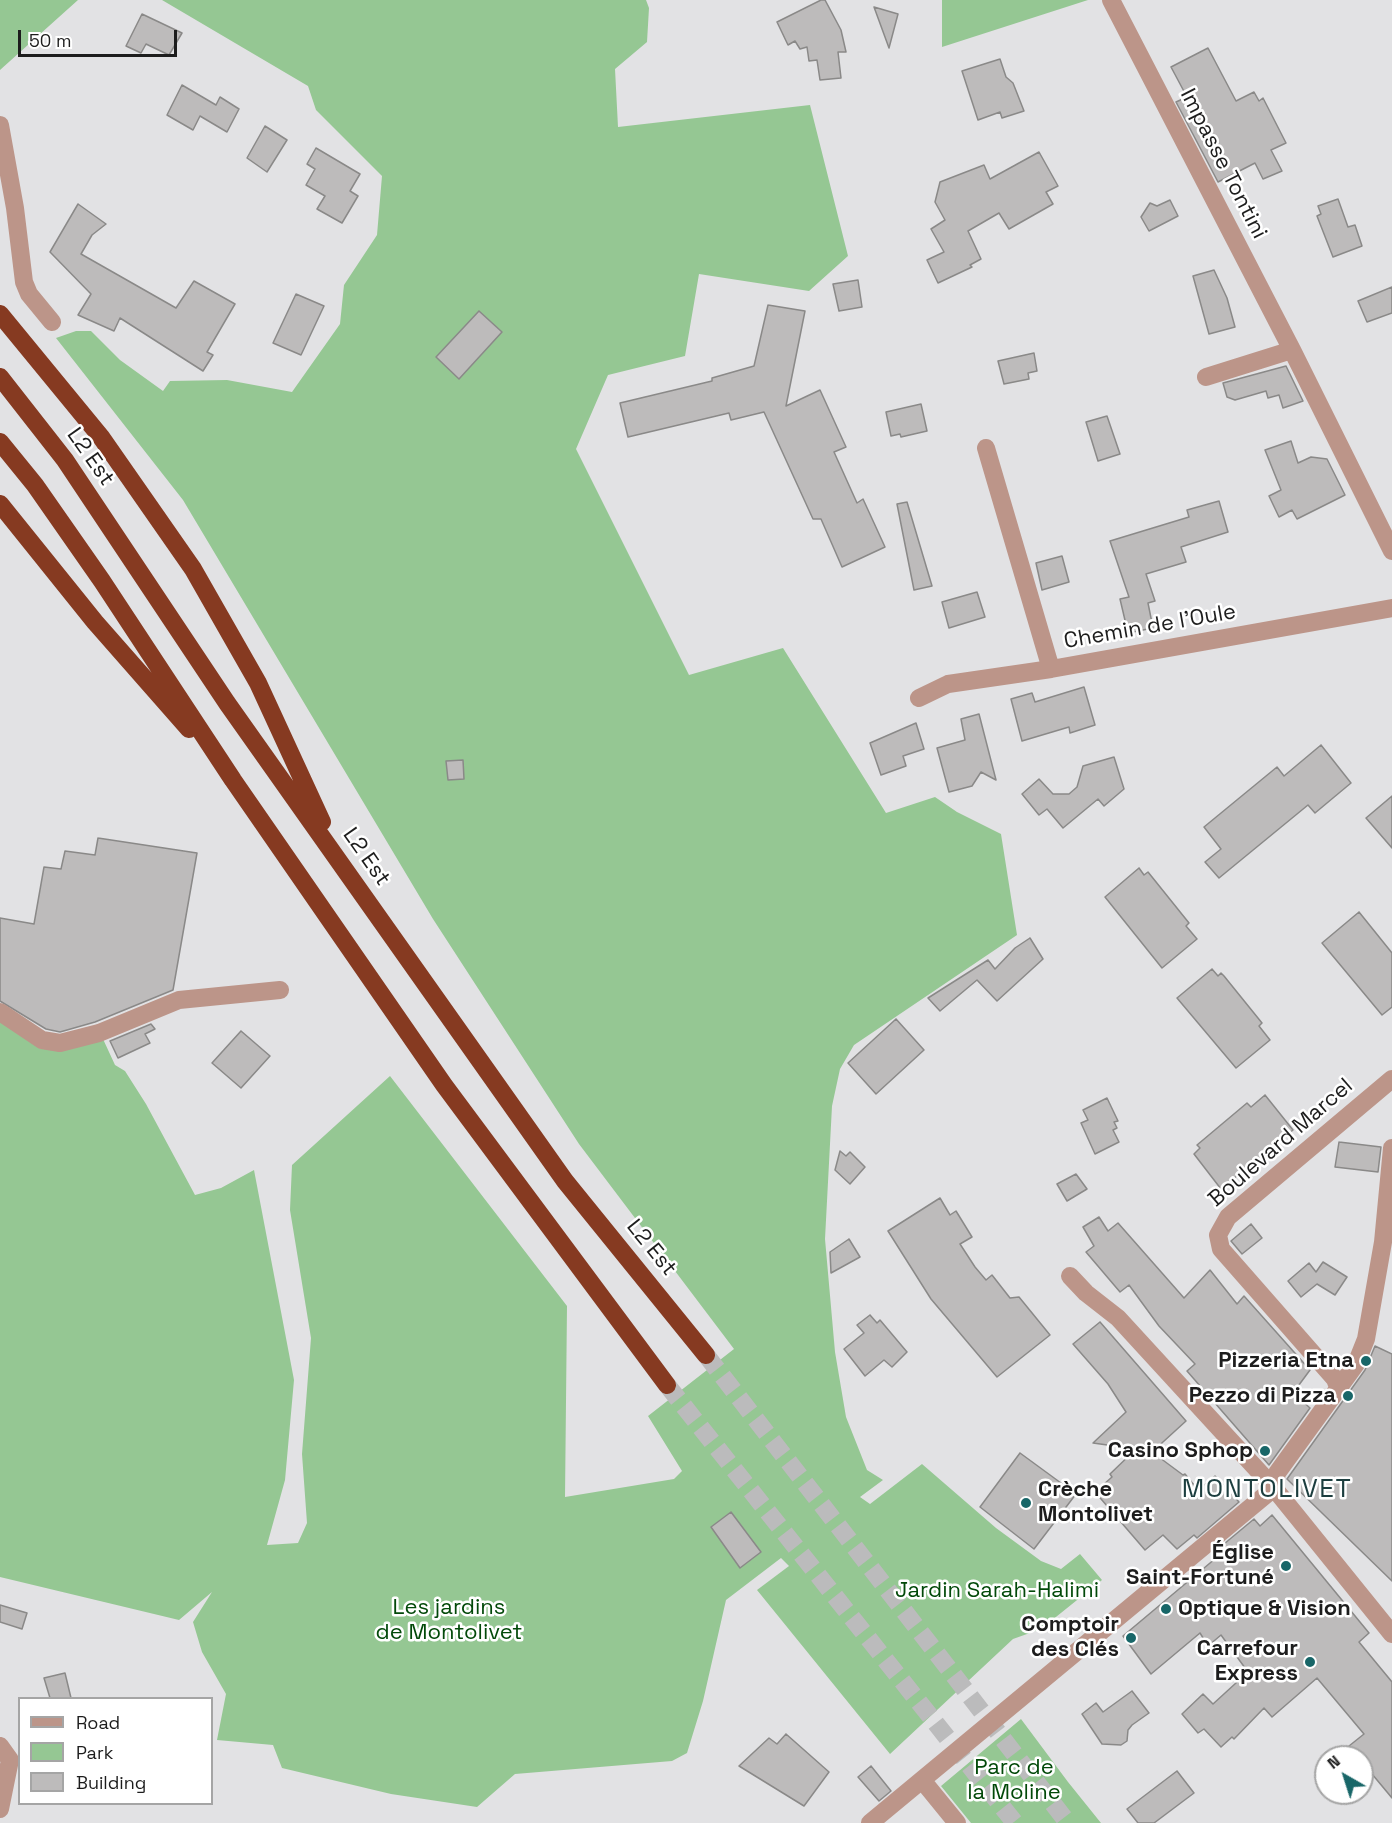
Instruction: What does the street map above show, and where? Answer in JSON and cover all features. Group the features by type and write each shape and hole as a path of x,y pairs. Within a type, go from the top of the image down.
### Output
{"highway":[{"path":"0,314 101,437 193,569 258,683 340,862"},
{"name":"L2 Est","path":"0,377 64,460 227,702 565,1180 706,1355"},
{"path":"0,442 34,484 102,581 233,780 444,1085 667,1385"},
{"path":"0,504 95,622 233,780"}],"street":[{"name":"Impasse Tontini","path":"1111,0 1292,350 1392,551"},
{"path":"0,125 15,208 24,282 29,294 52,322"},
{"path":"1206,377 1292,350"},
{"path":"986,448 1051,669"},
{"name":"Chemin de l'Oule","path":"920,698 948,684 1051,669 1392,608"},
{"path":"0,1012 42,1040 60,1043 99,1033 178,1000 280,990"},
{"name":"Boulevard Marcel","path":"1338,1387 1335,1379 1221,1249 1218,1235 1228,1217 1392,1079"},
{"path":"870,1823 1274,1488 1277,1473 1356,1364 1366,1339 1383,1242 1392,1148"},
{"path":"1070,1276 1086,1293 1118,1318 1274,1488 1392,1634"},
{"path":"0,1746 10,1760 0,1809"},
{"path":"922,1780 957,1823"}],"green space":[{"path":"0,0 78,0 0,70"},
{"path":"162,0 646,0 649,8 647,42 615,69 618,127 810,105 848,256 809,291 699,274 685,356 608,375 576,449 689,675 783,648 886,813 935,797 957,812 1001,834 1017,935 854,1045 840,1069 832,1106 825,1239 835,1352 846,1417 867,1470 883,1480 860,1497 870,1504 922,1464 996,1528 1041,1561 1061,1569 1080,1554 1102,1580 1041,1629 1013,1639 890,1754 757,1590 789,1566 781,1558 726,1600 703,1701 687,1753 672,1761 515,1774 477,1807 391,1794 282,1768 273,1745 217,1740 226,1694 202,1652 193,1622 212,1592 179,1620 0,1577 0,1020 41,1049 103,1039 115,1065 125,1071 146,1104 195,1195 221,1188 254,1170 294,1380 285,1480 267,1545 298,1543 307,1523 302,1454 311,1338 290,1210 292,1165 390,1076 567,1306 565,1497 674,1479 682,1471 648,1416 734,1349 579,1144 433,919 183,500 56,338 76,331 91,331 120,360 163,391 170,381 227,380 292,392 340,324 344,285 377,235 382,176 316,110 308,86"},
{"path":"942,0 1088,0 942,47"},
{"name":"Parc de la Moline","path":"1021,1719 1101,1823 971,1823 941,1786"}],"building":[{"path":"825,0 841,30 846,52 838,52 841,78 820,80 817,60 809,61 807,47 800,49 795,41 788,45 777,22"},
{"path":"874,7 898,14 889,48"},
{"path":"142,14 182,33 169,55 146,44 141,53 126,46"},
{"path":"1208,48 1236,101 1254,92 1259,101 1263,98 1286,143 1271,150 1282,171 1263,179 1255,163 1218,182 1176,102 1187,97 1171,67"},
{"path":"1000,59 1006,77 1013,83 1024,111 1002,118 1000,112 978,120 962,71"},
{"path":"182,85 216,105 220,97 239,109 227,132 200,116 193,130 167,115"},
{"path":"265,126 287,140 267,172 247,158"},
{"path":"316,148 360,174 350,191 358,196 342,223 317,209 325,196 306,185 315,169 307,164"},
{"path":"1039,152 1058,186 1046,192 1053,204 1009,229 999,213 968,231 981,259 970,265 972,267 938,283 927,260 944,252 931,229 945,220 935,202 940,182 984,165 990,179"},
{"path":"1338,199 1348,227 1355,225 1362,246 1333,257 1317,216 1321,214 1318,206"},
{"path":"1170,200 1178,216 1149,231 1141,217 1150,203 1157,206"},
{"path":"78,204 106,224 92,235 81,254 176,308 194,281 235,304 207,352 213,355 203,371 120,318 114,331 78,315 91,294 50,252"},
{"path":"1214,270 1227,298 1235,327 1209,334 1193,276"},
{"path":"858,280 862,307 839,311 833,284"},
{"path":"1392,287 1392,313 1367,322 1358,301"},
{"path":"296,294 324,306 301,355 273,343"},
{"path":"768,305 805,311 786,406 820,390 846,447 834,452 857,503 863,499 885,547 842,567 821,519 813,519 764,412 731,420 729,413 628,437 620,403 712,381 712,378 754,366"},
{"path":"479,311 502,332 459,379 436,357"},
{"path":"1034,353 1037,371 1028,373 1029,379 1004,384 998,361"},
{"path":"1286,366 1303,401 1283,408 1279,395 1268,398 1266,391 1235,400 1227,397 1223,383"},
{"path":"921,404 927,431 901,437 900,434 891,436 886,412"},
{"path":"1107,416 1120,454 1098,461 1086,422"},
{"path":"1291,441 1298,463 1311,457 1327,459 1345,495 1297,519 1292,510 1279,517 1269,496 1281,490 1265,450"},
{"path":"1219,501 1228,532 1181,547 1186,562 1146,574 1155,601 1148,603 1153,628 1128,633 1120,599 1129,597 1110,541 1189,517 1187,510"},
{"path":"907,502 932,586 914,590 897,504"},
{"path":"1062,556 1069,582 1042,590 1036,563"},
{"path":"977,592 985,617 949,628 942,602"},
{"path":"1084,687 1095,725 1070,733 1069,727 1022,741 1011,699 1032,693 1035,702"},
{"path":"979,714 996,780 981,772 972,786 949,792 937,748 965,740 961,719"},
{"path":"916,723 924,749 903,756 906,766 881,775 870,743"},
{"path":"1321,745 1351,783 1315,813 1308,805 1219,878 1205,862 1221,849 1204,827 1277,767 1284,776"},
{"path":"1114,757 1124,789 1104,806 1098,799 1063,828 1047,809 1039,815 1022,794 1039,779 1053,794 1069,794 1077,787 1083,766"},
{"path":"463,760 464,779 448,780 446,761"},
{"path":"1392,796 1392,848 1366,818"},
{"path":"98,838 197,853 173,990 95,1022 60,1032 46,1029 0,1001 0,918 34,924 44,867 61,869 65,851 95,855"},
{"path":"1139,868 1144,875 1148,872 1189,923 1186,926 1197,939 1162,968 1105,897"},
{"path":"1359,912 1392,953 1392,1007 1382,1015 1322,943"},
{"path":"1030,938 1043,959 997,1001 977,980 940,1011 928,998 988,960 995,969 1015,948"},
{"path":"1212,969 1218,976 1221,973 1224,976 1262,1023 1259,1026 1270,1040 1236,1068 1177,998"},
{"path":"896,1019 924,1050 876,1094 848,1063"},
{"path":"151,1024 155,1029 145,1034 150,1043 118,1058 110,1041"},
{"path":"241,1031 270,1056 241,1088 212,1063"},
{"path":"1265,1095 1293,1130 1221,1189 1194,1154 1200,1148 1197,1145 1247,1103 1251,1107"},
{"path":"1107,1098 1118,1121 1114,1122 1117,1128 1113,1130 1119,1142 1095,1154 1081,1123 1088,1120 1083,1110"},
{"path":"1339,1142 1381,1147 1378,1172 1335,1167"},
{"path":"840,1151 846,1156 850,1152 865,1167 850,1184 835,1170"},
{"path":"1076,1174 1087,1189 1067,1201 1057,1184"},
{"path":"940,1198 950,1215 956,1211 972,1237 960,1244 975,1267 986,1280 992,1275 1010,1298 1019,1297 1050,1335 997,1377 931,1299 888,1231"},
{"path":"1099,1217 1108,1231 1118,1223 1184,1298 1210,1270 1237,1304 1244,1296 1310,1370 1293,1393 1310,1408 1269,1465 1187,1371 1195,1364 1159,1326 1129,1285 1120,1292 1086,1252 1094,1246 1083,1227"},
{"path":"1251,1224 1262,1238 1242,1254 1231,1241"},
{"path":"849,1239 860,1257 831,1273 830,1252"},
{"path":"1323,1262 1347,1277 1335,1295 1317,1284 1301,1297 1288,1281 1309,1263 1316,1272"},
{"path":"870,1315 877,1323 880,1320 907,1352 892,1367 884,1360 865,1376 844,1349 864,1333 857,1325"},
{"path":"1100,1322 1186,1421 1152,1452 1183,1475 1185,1474 1198,1490 1215,1476 1239,1502 1197,1538 1194,1535 1177,1549 1163,1535 1145,1550 1095,1492 1112,1477 1110,1474 1136,1449 1093,1443 1126,1412 1108,1384 1073,1344"},
{"path":"1375,1346 1392,1354 1392,1581 1287,1479 1365,1370"},
{"name":"Crèche Montolivet","path":"1020,1453 1076,1494 1034,1549 980,1507"},
{"path":"731,1512 761,1552 740,1568 711,1527"},
{"path":"1272,1515 1369,1633 1359,1642 1392,1682 1392,1798 1374,1776 1374,1745 1350,1745 1364,1734 1317,1678 1272,1717 1264,1708 1234,1739 1232,1737 1221,1747 1204,1729 1198,1733 1182,1714 1203,1694 1213,1704 1248,1672 1221,1635 1208,1646 1200,1633 1151,1674 1123,1636 1216,1558 1212,1554 1254,1519 1260,1526"},
{"path":"0,1605 27,1613 22,1629 0,1622"},
{"path":"65,1673 71,1697 50,1697 44,1678"},
{"path":"1132,1691 1149,1713 1132,1725 1128,1730 1127,1741 1121,1745 1102,1744 1082,1714 1096,1703 1103,1712"},
{"path":"786,1734 829,1772 804,1806 739,1766 769,1738 777,1744"},
{"path":"871,1766 891,1791 879,1801 858,1777"},
{"path":"1177,1771 1194,1793 1154,1823 1138,1823 1127,1809"}],"tunnel":[{"path":"706,1355 1068,1823"},
{"path":"667,1385 1015,1823"}],"place":[{"name":"Pizzeria Etna","path":"1366,1361"},
{"name":"Pezzo di Pizza","path":"1348,1396"},
{"name":"Casino Sphop","path":"1265,1451"},
{"name":"Crèche Montolivet","path":"1026,1503"},
{"name":"Église Saint-Fortuné","path":"1286,1566"},
{"name":"Optique & Vision","path":"1166,1609"},
{"name":"Comptoir des Clés","path":"1131,1638"},
{"name":"Carrefour Express","path":"1310,1662"}],"district":[{"name":"MONTOLIVET","path":"1267,1490"}],"park label":[{"name":"Jardin Sarah-Halimi","path":"997,1591"},
{"name":"Les jardins de Montolivet","path":"449,1620"}]}
